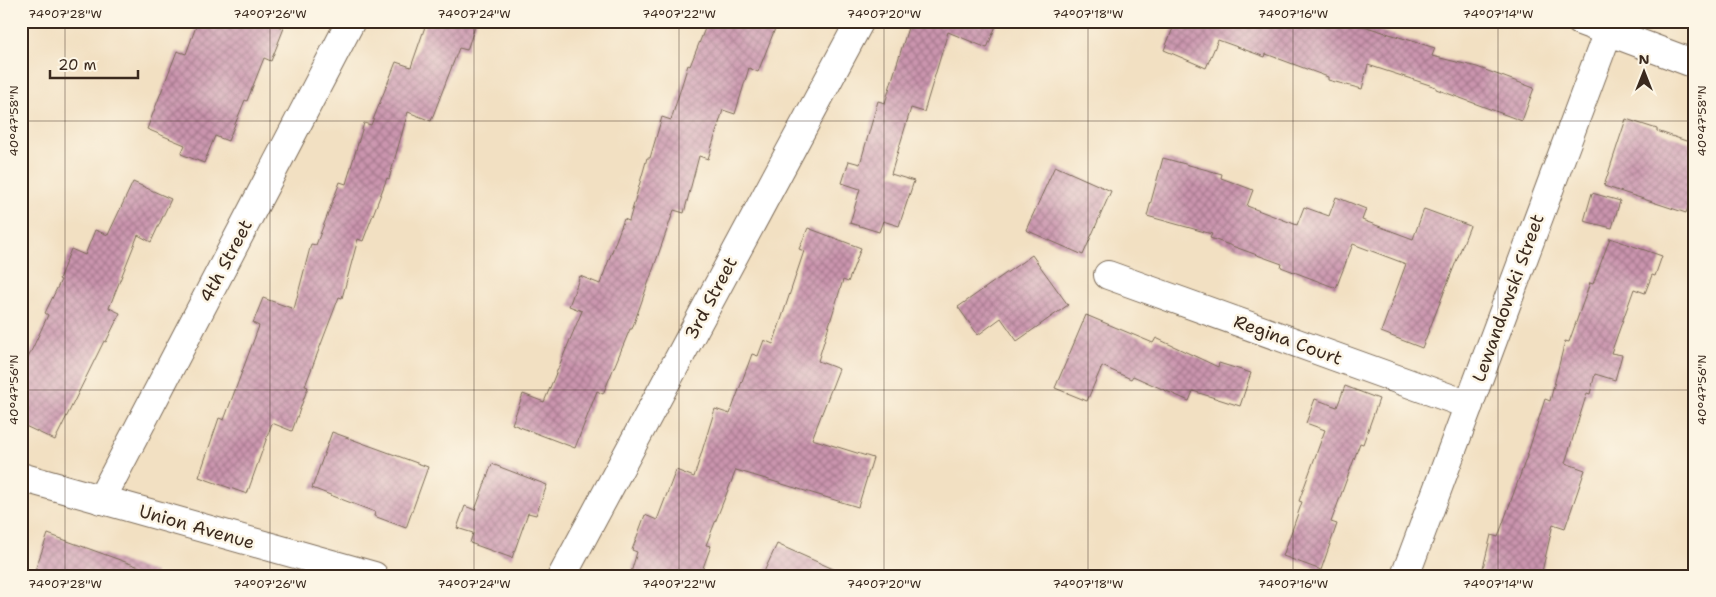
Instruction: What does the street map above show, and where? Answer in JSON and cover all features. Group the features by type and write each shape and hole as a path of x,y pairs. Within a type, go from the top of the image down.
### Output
{"street":[{"name":"4th Street","path":"101,500 351,21"},
{"name":"3rd Street","path":"562,576 860,21"},
{"path":"1580,21 1610,26 1695,64"},
{"name":"Lewandowski Street","path":"1405,576 1610,26"},
{"name":"Regina Court","path":"1108,275 1469,405"},
{"name":"Union Avenue","path":"21,477 374,576"}],"building":[{"path":"198,21 265,21 284,28 271,61 264,58 247,101 245,100 228,141 215,136 204,163 181,154 185,145 147,129 177,51 186,54"},
{"path":"427,21 477,21 467,50 459,48 431,121 408,112 389,179 387,178 363,241 358,239 342,298 339,297 305,386 308,387 292,431 272,423 247,494 199,477 219,418 224,420 259,326 253,323 263,298 294,309 311,244 316,245 340,182 346,184 364,123 371,125 396,62 411,67"},
{"path":"708,21 778,21 758,72 749,68 735,114 723,110 708,159 699,156 684,213 674,210 632,329 630,329 603,394 597,391 575,448 512,424 523,394 544,402 582,311 569,306 580,276 600,284 624,219 629,221 647,158 650,158 662,117 671,120 688,65 690,66"},
{"path":"910,21 998,21 987,48 948,32 924,112 911,108 891,174 914,181 899,226 883,221 879,232 850,223 860,189 842,183 849,161 860,164 878,101 885,103"},
{"path":"1176,21 1347,21 1435,48 1432,56 1477,67 1534,88 1522,121 1436,89 1436,87 1368,65 1362,89 1328,80 1328,77 1266,54 1265,57 1218,40 1206,68 1164,50"},
{"path":"1626,119 1695,144 1695,187 1686,213 1604,186"},
{"path":"1163,158 1222,174 1221,178 1253,190 1247,206 1297,225 1304,207 1329,216 1336,197 1366,209 1362,220 1413,239 1424,209 1470,226 1422,348 1381,332 1406,264 1353,244 1336,288 1281,267 1282,264 1210,238 1212,234 1147,216"},
{"path":"1055,166 1111,191 1083,255 1026,230"},
{"path":"133,182 171,199 151,242 138,235 109,308 120,313 55,440 21,424 21,373 48,315 45,313 61,280 59,279 71,249 85,255 95,230 108,235"},
{"path":"1592,193 1620,201 1612,228 1584,221"},
{"path":"808,228 861,248 848,282 843,280 818,361 839,369 812,439 873,458 858,507 736,470 706,545 711,546 700,576 630,576 637,552 632,550 645,515 657,520 676,470 694,477 715,409 730,414 752,354 758,356 764,340 773,344 804,251 799,249"},
{"path":"1610,238 1662,256 1655,276 1652,275 1645,293 1634,289 1611,353 1622,355 1615,380 1595,374 1590,394 1587,393 1565,463 1585,470 1565,528 1553,524 1541,576 1481,576 1491,535 1498,537 1545,399 1550,401 1565,341 1569,342 1590,283 1593,284"},
{"path":"1032,255 1068,305 1017,341 1001,318 978,335 958,307"},
{"path":"1086,315 1153,343 1156,338 1218,367 1219,363 1251,373 1240,406 1193,391 1189,401 1133,376 1131,379 1102,366 1087,401 1055,388"},
{"path":"1345,386 1379,399 1363,444 1360,443 1331,522 1337,524 1321,570 1283,556 1302,502 1299,501 1325,430 1306,423 1315,399 1337,407"},
{"path":"332,432 428,467 406,528 374,516 375,512 312,488"},
{"path":"492,464 547,485 536,515 528,513 512,558 470,543 473,533 457,528 465,506 475,510"},
{"path":"48,534 156,573 155,576 33,576"},
{"path":"777,544 849,576 762,576"}]}
